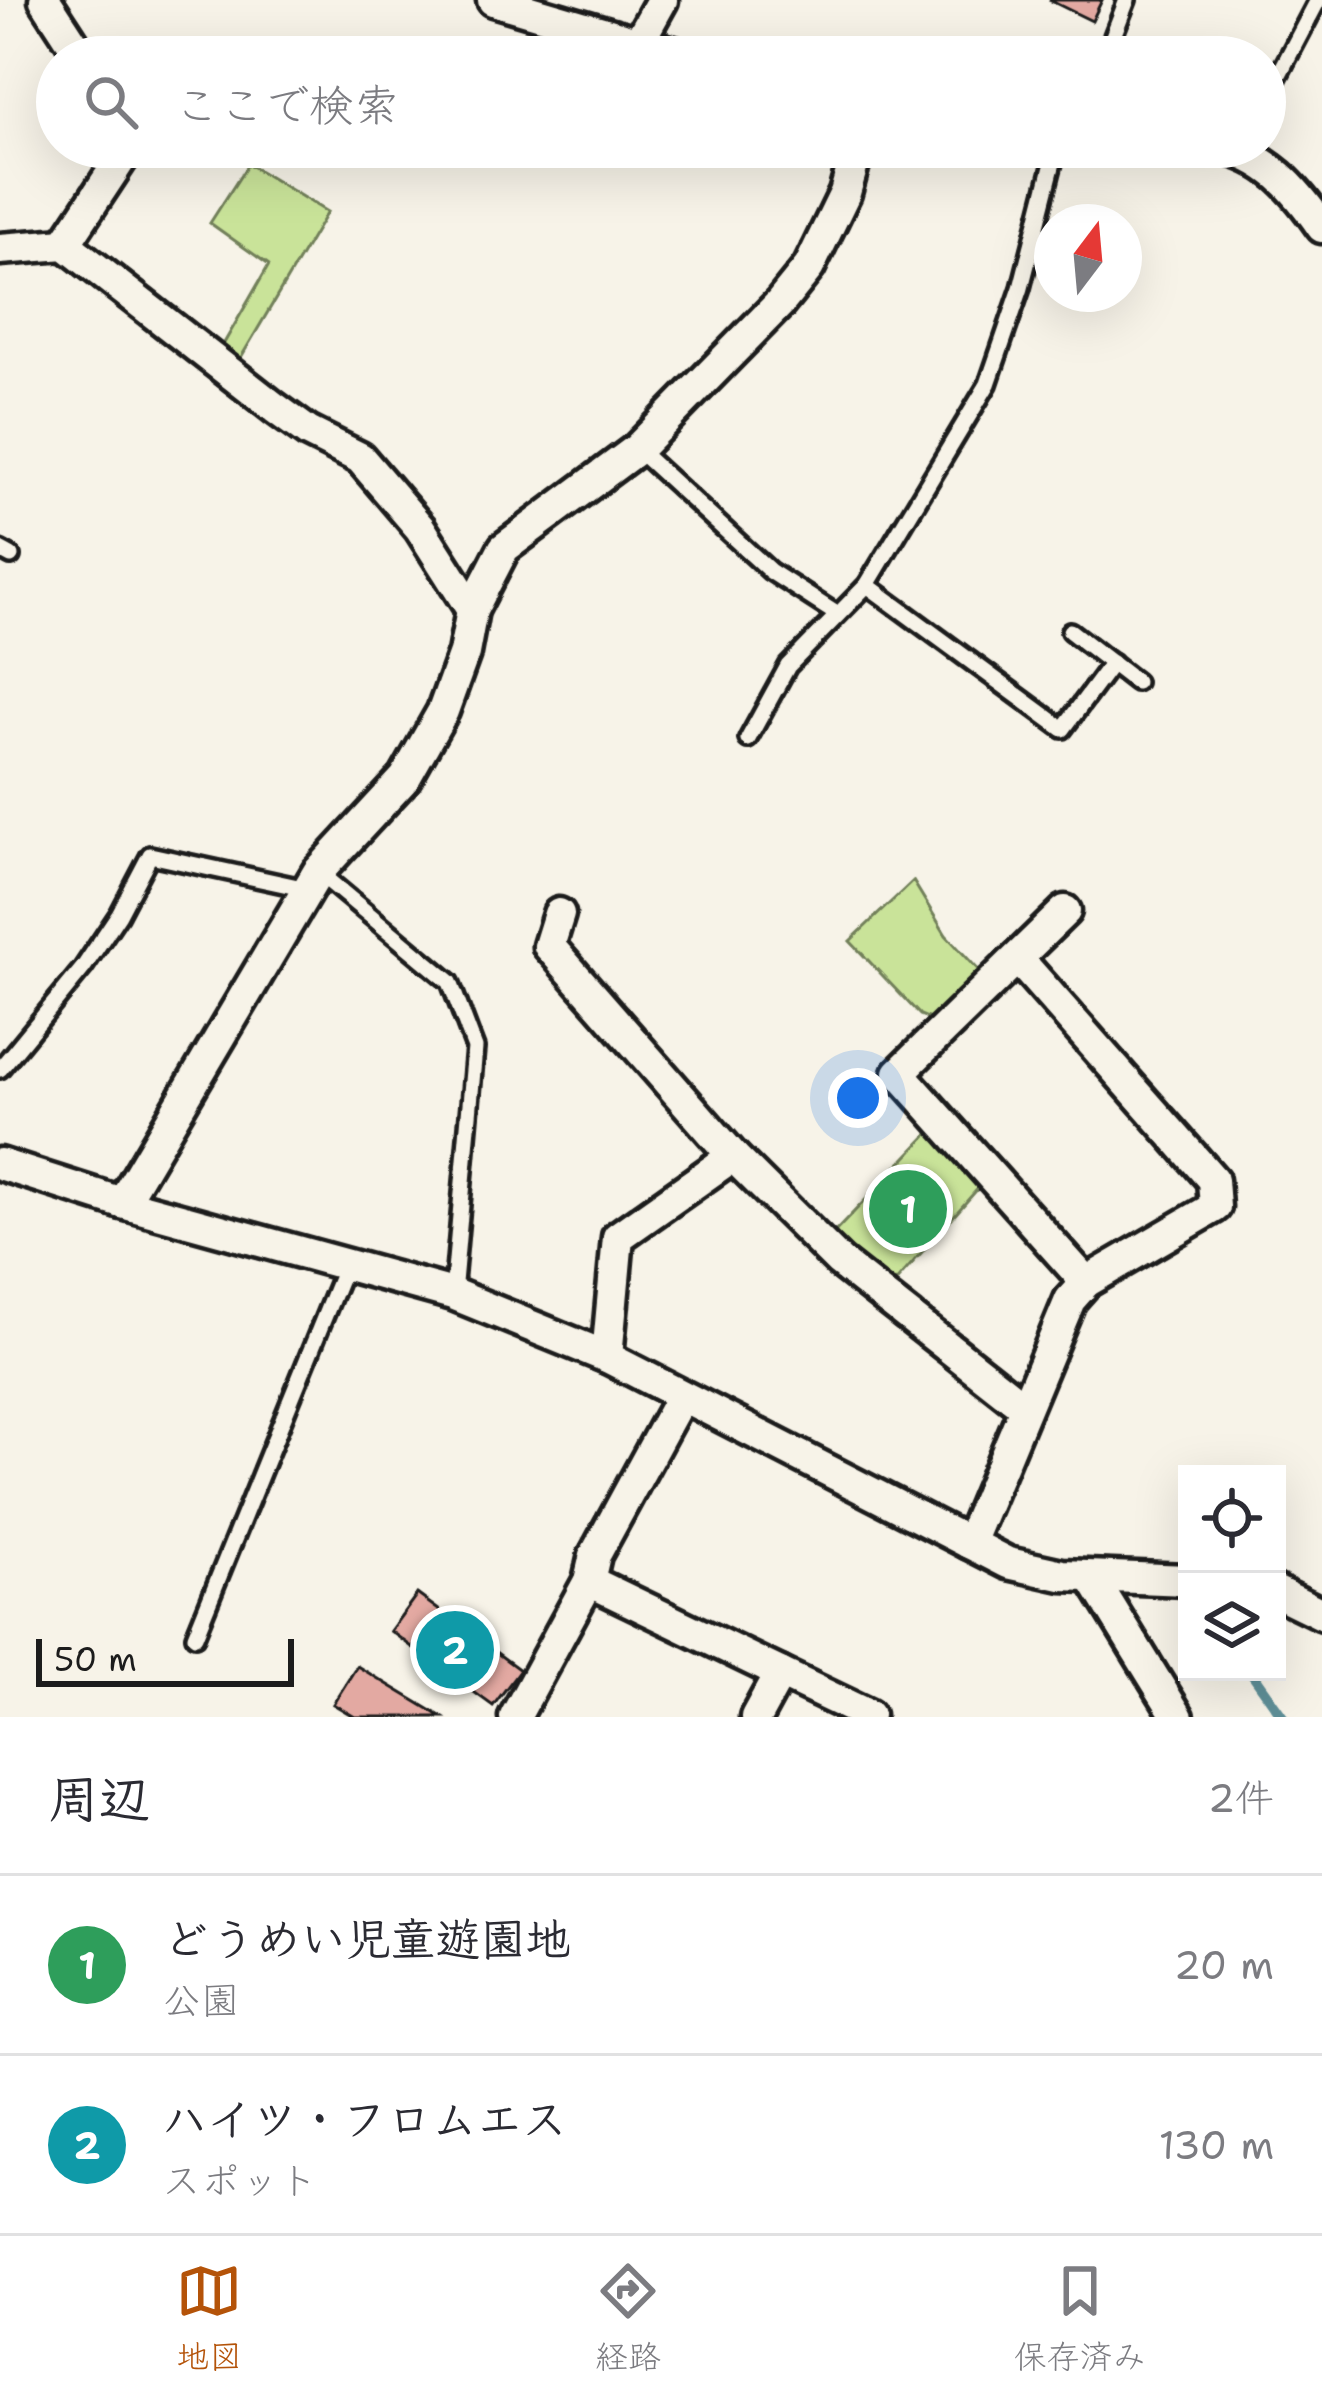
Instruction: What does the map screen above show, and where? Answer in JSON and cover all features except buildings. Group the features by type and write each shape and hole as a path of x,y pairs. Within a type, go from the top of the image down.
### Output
{"street":[{"path":"45,0 68,36"},
{"path":"494,0 608,36"},
{"path":"642,36 662,0"},
{"path":"65,244 115,168"},
{"path":"122,1203 312,880 405,778 443,711 464,653 472,610 504,548 637,449 780,302 809,267 852,168"},
{"path":"1270,168 1281,174 1322,227"},
{"path":"0,249 65,244 275,408 360,458 420,528 472,610"},
{"path":"1065,911 899,1073 1086,1282"},
{"path":"559,914 549,946 733,1156 840,1262 1023,1406"},
{"path":"969,1543 1070,1300 1086,1282 1215,1207 1213,1180 1019,960"},
{"path":"607,1358 618,1238 733,1156"},
{"path":"0,1163 122,1203 453,1294 607,1358 1008,1563 1092,1577 1178,1580"},
{"path":"515,1717 590,1581 596,1555 681,1397"},
{"path":"1092,1577 1178,1717"},
{"path":"590,1581 868,1714"},
{"path":"1286,1596 1322,1614"},
{"path":"756,1717 780,1672"}],"lane":[{"path":"1113,36 1127,0"},
{"path":"1286,61 1318,0"},
{"path":"748,739 788,666 867,585 988,384 1021,288 1052,168"},
{"path":"637,449 770,571 836,614"},
{"path":"867,585 1063,729 1112,663"},
{"path":"1070,631 1136,682"},
{"path":"0,1069 83,968 119,914 149,855 312,880 450,982 475,1048 453,1294"},
{"path":"196,1636 345,1266"}],"green space":[{"path":"245,168 255,168 327,212 240,359 223,345 269,265 210,223"},
{"path":"913,881 946,935 983,975 932,1020 920,1015 850,941"},
{"path":"930,1132 981,1185 893,1285 834,1233"}],"waterway":[{"path":"1257,1681 1283,1717"}],"place":[{"name":"どうめい児童遊園地","path":"908,1209"},
{"name":"ハイツ・フロムエス","path":"455,1650"}]}
